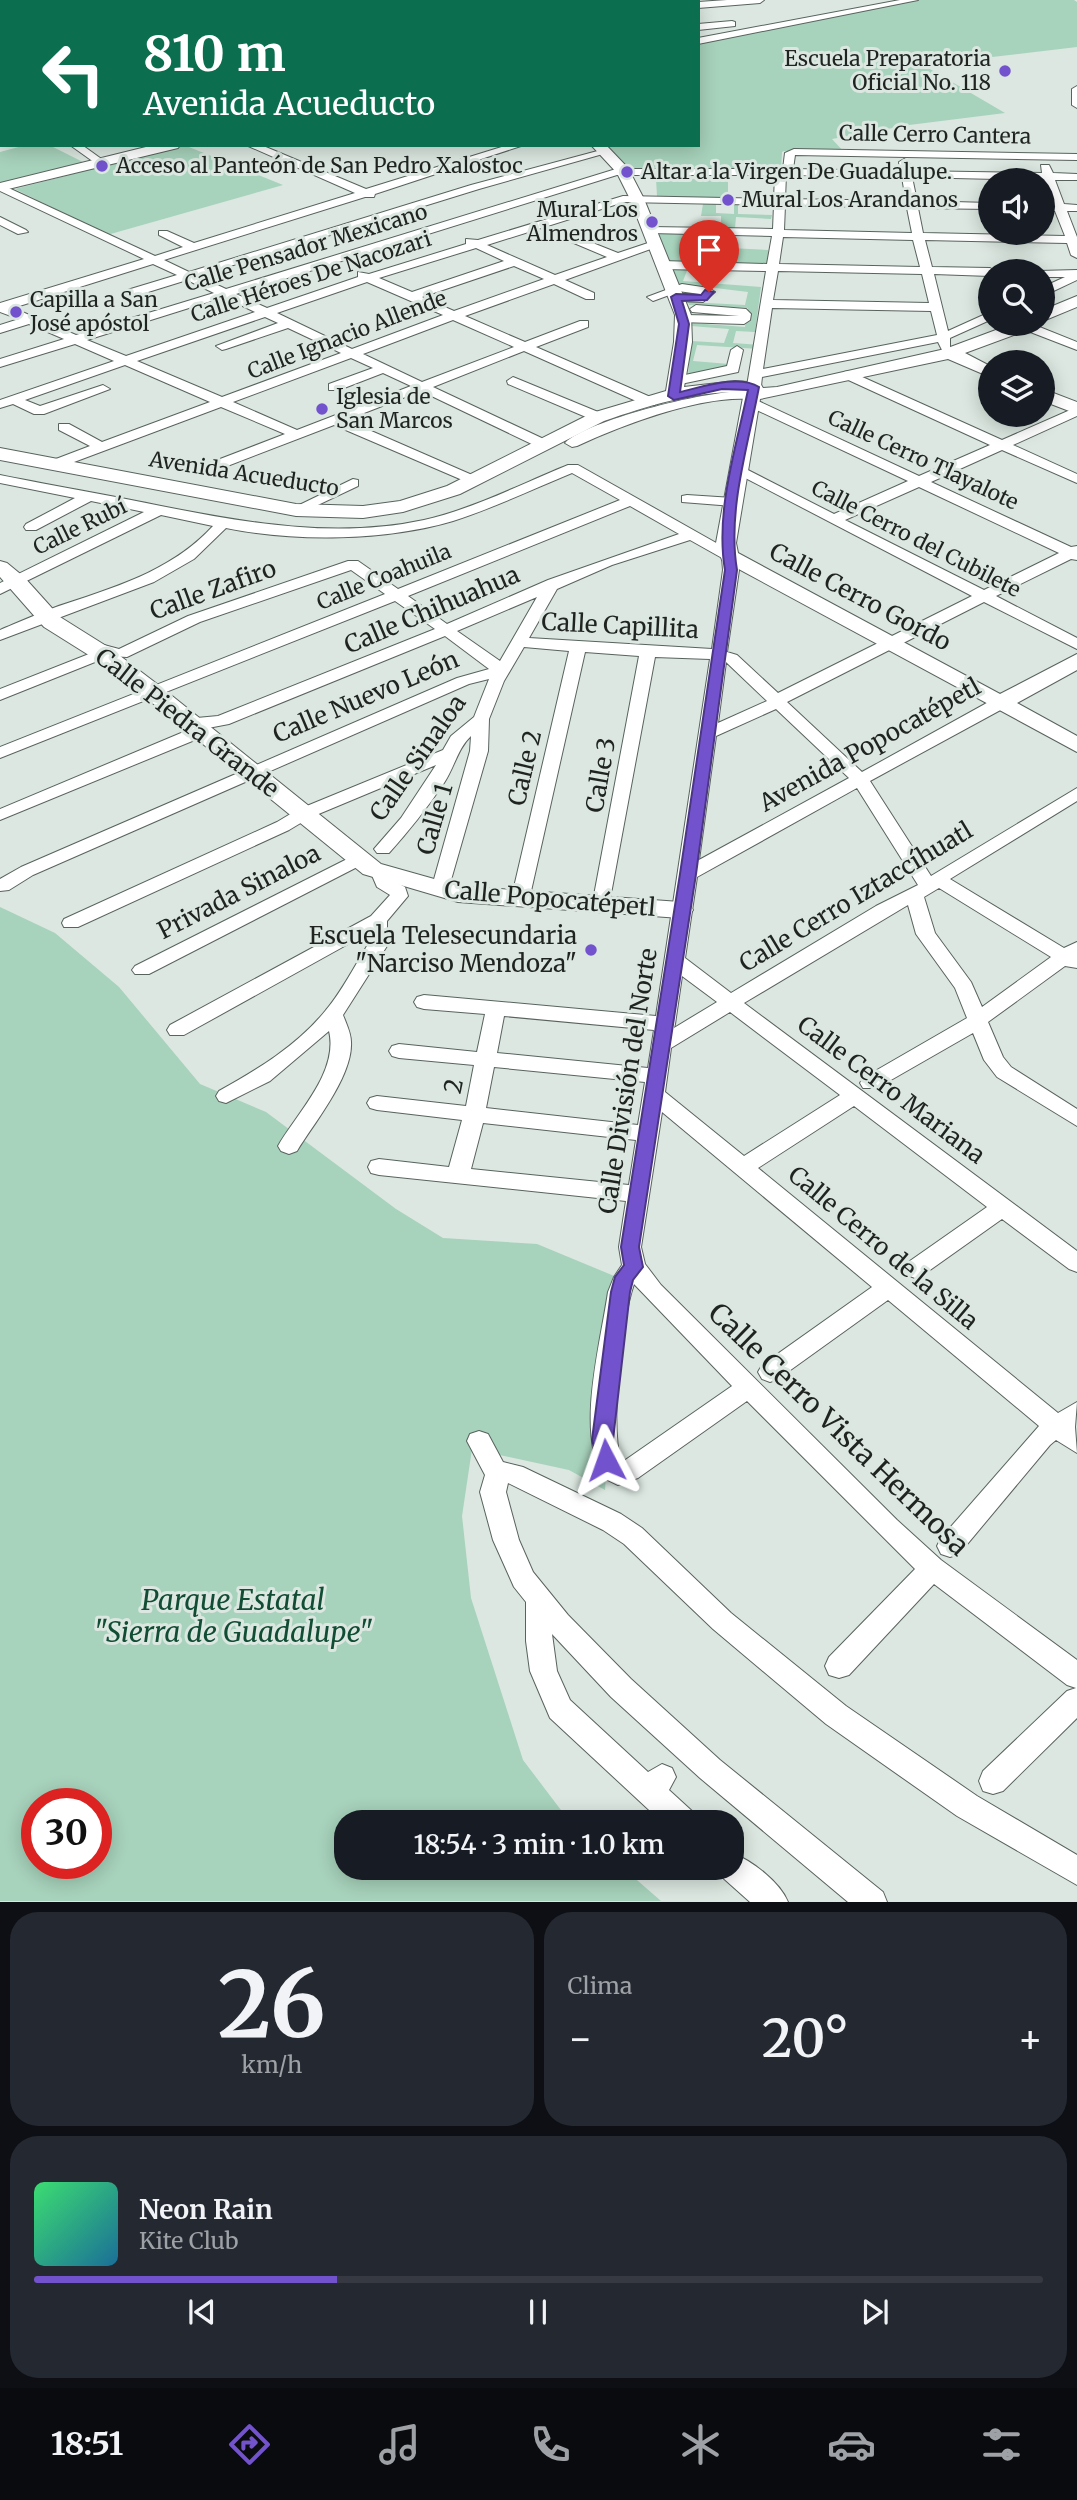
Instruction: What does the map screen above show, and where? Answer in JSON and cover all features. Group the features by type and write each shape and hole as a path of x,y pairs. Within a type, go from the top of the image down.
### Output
{"street":[{"path":"700,27 774,11 911,0"},
{"path":"700,5 774,11"},
{"path":"700,40 774,11"},
{"path":"1077,89 1077,105"},
{"path":"78,147 102,163"},
{"path":"1,187 165,147"},
{"path":"256,147 414,216"},
{"path":"1,307 513,147"},
{"path":"128,294 601,148 623,171 653,237 662,265 690,314 675,389"},
{"name":"Calle Cerro Cantera","path":"785,170 792,152 1077,157"},
{"path":"902,154 926,271 947,345 978,364"},
{"path":"1041,156 1045,168"},
{"path":"439,170 451,176"},
{"path":"753,390 768,304 785,170"},
{"name":"Calle Pensador Mexicano","path":"0,363 223,293 445,230 504,201 623,171 785,170 978,176"},
{"name":"Calle Pensador Mexicano","path":"1055,177 1077,177"},
{"path":"463,182 487,193"},
{"path":"1,187 543,444"},
{"path":"1055,195 1074,239 1077,255"},
{"name":"Calle Héroes De Nacozari","path":"6,401 469,241 619,200 978,206"},
{"path":"1055,208 1077,208"},
{"path":"0,220 22,230 9,236"},
{"path":"427,222 445,230"},
{"path":"211,224 235,235"},
{"path":"163,233 194,248"},
{"path":"653,237 778,233 1074,239"},
{"path":"566,236 617,257"},
{"name":"Calle Ignacio Allende","path":"53,465 617,257 653,237"},
{"path":"469,241 590,296"},
{"path":"331,261 650,402"},
{"path":"410,297 513,262"},
{"path":"662,265 978,272"},
{"path":"1055,274 1077,275"},
{"path":"1055,286 1077,275"},
{"path":"653,297 677,292"},
{"path":"1055,311 1077,301"},
{"path":"768,304 935,307"},
{"path":"1,307 298,435"},
{"path":"0,329 30,320"},
{"path":"222,346 287,324"},
{"path":"212,467 584,324"},
{"name":"Avenida Acueducto","path":"0,454 296,510 352,513 387,509 414,503 474,481 598,417 650,402 675,389 722,385 777,392 849,375 947,345 978,324"},
{"name":"Avenida Acueducto","path":"572,443 612,425 652,412 981,336"},
{"path":"1054,336 1077,346"},
{"path":"675,389 733,369 737,350"},
{"path":"334,387 383,369"},
{"path":"849,375 1077,478"},
{"path":"513,381 598,417"},
{"path":"6,401 37,411 103,389"},
{"name":"Calle División del Norte","path":"749,1387 629,1471 618,1475 611,1470 602,1440 620,1292 625,1277 634,1267 630,1247 664,1034 680,911 688,874 731,570 726,543 753,390"},
{"name":"Calle Cerro Tlayalote","path":"753,390 921,481 1075,553"},
{"path":"1055,400 1077,410"},
{"path":"833,520 1077,410"},
{"path":"333,419 474,481"},
{"path":"64,427 100,446"},
{"path":"0,446 20,458"},
{"name":"Avenida Acueducto","path":"0,479 223,523 302,532 399,528 450,517 573,468 631,500"},
{"name":"Calle Cerro del Cubilete","path":"737,470 1077,644"},
{"path":"296,510 353,483"},
{"path":"0,496 23,484"},
{"path":"31,527 90,496"},
{"path":"687,499 733,502"},
{"path":"631,500 729,556"},
{"name":"Calle Coahuila","path":"0,753 631,500"},
{"name":"Calle Rubí","path":"6,579 160,510"},
{"path":"0,635 151,579 187,556 223,523"},
{"name":"Calle Chihuahua","path":"0,815 196,727 223,720 553,583 690,535"},
{"path":"707,734 767,708 1075,553"},
{"name":"Calle Cerro Gordo","path":"729,556 1077,745"},
{"name":"Calle Zafiro","path":"97,650 121,653 194,619 352,564 397,595"},
{"name":"Calle Piedra Grande","path":"6,579 52,622 97,650 153,692 359,859 382,861"},
{"name":"Calle Sinaloa","path":"382,861 437,780 457,740 481,719 502,670 553,583"},
{"path":"397,595 502,670"},
{"name":"Calle Capillita","path":"520,642 718,655"},
{"name":"Calle 2","path":"520,900 578,647"},
{"path":"0,695 97,650"},
{"name":"Calle 3","path":"601,906 648,652"},
{"path":"718,655 734,661 861,780 927,888 926,934 964,988 994,1060 1004,1072 1077,1119"},
{"name":"Avenida Popocatépetl","path":"688,874 1077,661"},
{"name":"Calle Nuevo León","path":"2,886 27,871 251,772 463,681 502,670"},
{"name":"Calle 1","path":"440,890 479,751 481,719"},
{"path":"71,923 283,826 303,814 448,754"},
{"name":"Calle Cerro Iztaccíhuatl","path":"664,1034 729,1001 883,910 927,888 1077,793"},
{"name":"Privada Sinaloa","path":"142,970 359,859"},
{"path":"177,1030 378,920 396,901 399,893 384,883 382,861"},
{"name":"Calle Popocatépetl","path":"382,861 440,890 520,900 680,911"},
{"path":"927,888 1073,956"},
{"path":"226,1096 262,1076 295,1051 333,1015 377,946 378,920"},
{"path":"744,1167 1073,956"},
{"name":"Calle Cerro Mariana","path":"674,960 729,1001 863,1089 1003,1207 1077,1263"},
{"path":"424,1002 496,1007 664,1034"},
{"name":"2","path":"458,1175 474,1116 496,1007"},
{"path":"289,1146 334,1069 340,1052 341,1043 333,1015"},
{"path":"399,1051 486,1059 656,1085"},
{"name":"Calle Cerro de la Silla","path":"656,1085 744,1167 889,1287 1070,1427"},
{"path":"377,1103 648,1134"},
{"path":"379,1167 638,1194"},
{"path":"915,1269 1003,1207"},
{"name":"Calle Cerro Vista Hermosa","path":"634,1267 653,1291 888,1528 932,1568 1077,1676"},
{"path":"770,1372 889,1287"},
{"path":"950,1546 1041,1438 1070,1427"},
{"path":"479,1440 498,1475"},
{"path":"872,1902 700,1760 621,1688 539,1600 523,1578 506,1540 493,1492 498,1475 503,1472 514,1474 612,1522 634,1536 722,1621 836,1715 967,1806 1077,1871"},
{"path":"839,1666 932,1568"},
{"path":"539,1600 537,1625 550,1696 560,1709 656,1784 674,1810"},
{"path":"993,1781 1077,1700"},
{"path":"744,1877 773,1902"}],"green space":[{"path":"912,0 1077,2 1077,47 923,65 1005,113 909,125 832,139 844,152 784,151 781,171 620,170 599,147 700,147 700,41"},
{"path":"19,147 53,147 87,164 0,185 0,152"},
{"path":"176,147 189,147 283,185 107,235 15,189"},
{"path":"656,178 728,180 728,200 657,196"},
{"path":"703,204 716,204 716,213 734,214 734,205 738,204 738,214 772,215 771,219 736,217 735,228 770,229 721,230 721,216 701,216"},
{"path":"658,233 732,235 702,236 703,240 713,240 711,255 729,256 730,248 768,250 768,267 667,262"},
{"path":"671,267 688,268 683,281 761,287 755,332 736,331 733,343 760,345 759,349 697,345 693,361 729,364 727,367 688,376 691,341 724,343 729,329 691,326 692,323 745,327 748,308 689,305 688,302 745,305 748,292 683,284 681,286 702,294 682,293"},
{"name":"Parque Estatal \"Sierra de Guadalupe\"","path":"0,907 55,933 119,987 200,1084 266,1112 396,1209 443,1238 537,1244 619,1278 605,1490 569,1470 472,1449 462,1516 471,1598 523,1760 561,1810 334,1810 334,1880 637,1880 661,1901 0,1901"}],"place":[{"name":"Escuela Preparatoria Oficial No. 118","path":"1005,71"},
{"name":"Acceso al Panteón de San Pedro Xalostoc","path":"102,166"},
{"name":"Altar a la Virgen De Guadalupe.","path":"627,172"},
{"name":"Mural Los Arandanos","path":"728,200"},
{"name":"Mural Los Almendros","path":"652,222"},
{"name":"Capilla a San José apóstol","path":"16,312"},
{"name":"Iglesia de San Marcos","path":"322,409"},
{"name":"Escuela Telesecundaria \"Narciso Mendoza\"","path":"591,950"}],"route":[{"path":"606,1460 602,1440 620,1292 625,1277 634,1267 630,1247 680,911 688,874 731,570 726,543 742,439 754,387 722,385 674,396 684,324 676,297 703,298 709,292"}]}
